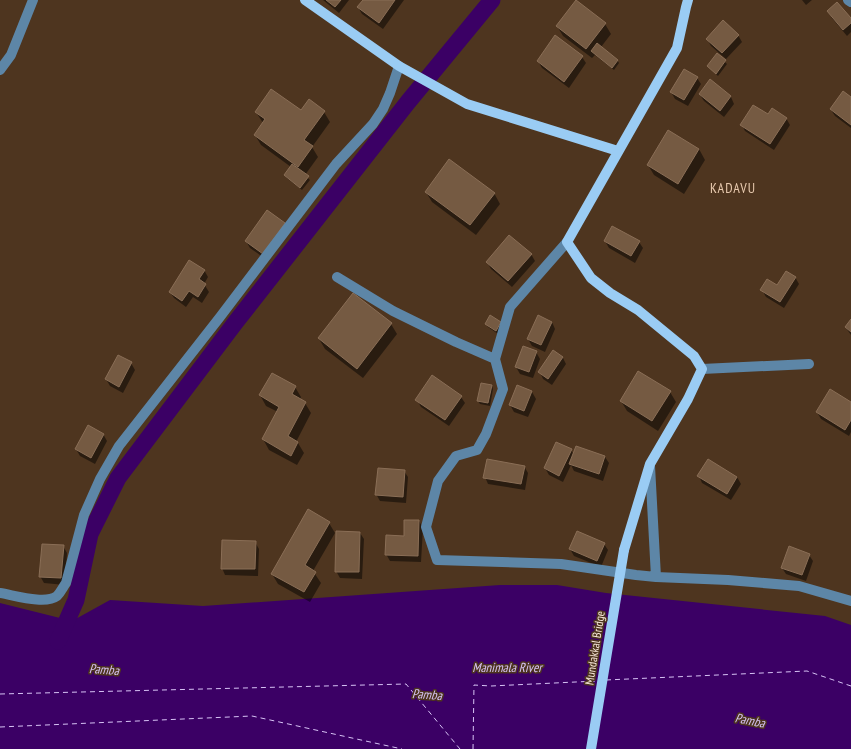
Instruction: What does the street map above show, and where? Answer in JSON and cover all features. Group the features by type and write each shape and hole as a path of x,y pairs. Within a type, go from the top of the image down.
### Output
{"main road":[{"path":"688,0 678,48 567,242 591,278 610,293 638,310 688,350 694,356 702,369"},
{"path":"308,1 399,66 467,104 618,151"},
{"name":"Mundakkal Bridge","path":"591,749 624,550 650,464 688,399 702,369"}],"street":[{"path":"0,70 11,55 33,0"},
{"path":"0,593 33,599 48,599 56,597 61,592 66,583 84,515 100,479 119,446 220,317 336,164 373,124 388,98 399,66"},
{"path":"567,242 510,307 495,359 503,389 486,434 477,450 456,456 438,481 426,527 437,560 561,564 656,577 728,580 799,586 851,601"},
{"path":"337,277 393,311 456,342 495,359"},
{"path":"702,369 809,364"},
{"path":"650,464 656,577"}],"water":[{"name":"Manimala River","path":"500,585 557,585 606,593 825,616 851,625 851,749 0,749 0,603 72,621 110,600 203,606"}],"building":[{"path":"326,0 341,0 335,7"},
{"path":"363,0 395,0 379,23 357,7"},
{"path":"576,0 606,23 586,49 556,26"},
{"path":"837,2 851,18 851,23 843,30 827,11"},
{"path":"723,20 739,35 722,53 706,39"},
{"path":"555,35 583,56 564,82 537,61"},
{"path":"597,43 618,60 612,68 591,51"},
{"path":"717,53 726,60 716,74 707,66"},
{"path":"684,69 698,77 684,100 670,92"},
{"path":"710,79 731,96 720,111 699,94"},
{"path":"271,89 301,110 309,99 325,111 304,140 313,146 298,167 254,135 265,119 255,112"},
{"path":"843,91 851,97 851,125 830,109"},
{"path":"753,105 768,114 772,108 787,118 770,144 740,125"},
{"path":"668,130 699,149 678,184 647,165"},
{"path":"449,159 495,193 470,225 425,192"},
{"path":"292,164 309,176 300,188 284,175"},
{"path":"267,210 285,223 263,254 245,241"},
{"path":"612,226 640,241 631,256 604,241"},
{"path":"509,235 532,254 508,281 486,262"},
{"path":"189,260 205,270 199,279 206,284 198,297 189,291 182,301 169,292"},
{"path":"786,271 796,277 780,302 760,290 767,279 777,285"},
{"path":"353,293 392,323 357,369 318,338"},
{"path":"490,315 501,322 496,331 485,324"},
{"path":"538,315 552,322 541,345 527,339"},
{"path":"851,319 851,332 845,327"},
{"path":"523,346 537,351 529,372 515,367"},
{"path":"553,350 563,357 548,379 538,372"},
{"path":"118,355 132,362 119,387 105,379"},
{"path":"638,371 671,391 652,421 620,401"},
{"path":"272,373 296,386 292,394 306,402 288,436 298,442 291,456 262,439 279,407 259,395"},
{"path":"432,375 462,396 445,420 415,400"},
{"path":"481,383 492,385 488,403 477,401"},
{"path":"517,385 532,391 524,411 509,405"},
{"path":"830,389 851,402 851,420 845,430 816,412"},
{"path":"88,425 104,434 91,458 75,449"},
{"path":"556,442 572,449 559,476 544,468"},
{"path":"576,446 605,456 599,474 569,464"},
{"path":"487,459 525,466 521,484 483,478"},
{"path":"708,459 737,477 727,494 697,476"},
{"path":"378,468 405,470 403,497 375,495"},
{"path":"308,509 330,522 305,565 316,572 304,592 271,574"},
{"path":"404,520 419,520 418,556 385,555 386,535 404,536"},
{"path":"336,531 360,532 359,572 335,572"},
{"path":"577,531 605,543 597,561 569,549"},
{"path":"222,540 256,541 255,569 221,569"},
{"path":"42,544 64,545 61,578 39,577"},
{"path":"789,546 810,554 802,575 781,568"}],"waterway":[{"path":"58,641 76,600 90,534 118,478 235,323 408,102 492,0"}],"ferry route":[{"path":"606,680 807,671 851,686"},
{"path":"473,749 474,685 491,686 597,681"},
{"path":"0,694 406,684 460,749"},
{"path":"0,727 252,716 402,749"}],"district":[{"name":"KADAVU","path":"733,188"}],"water label":[{"name":"Pamba","path":"104,669"},
{"name":"Pamba","path":"427,694"},
{"name":"Pamba","path":"750,720"}]}
